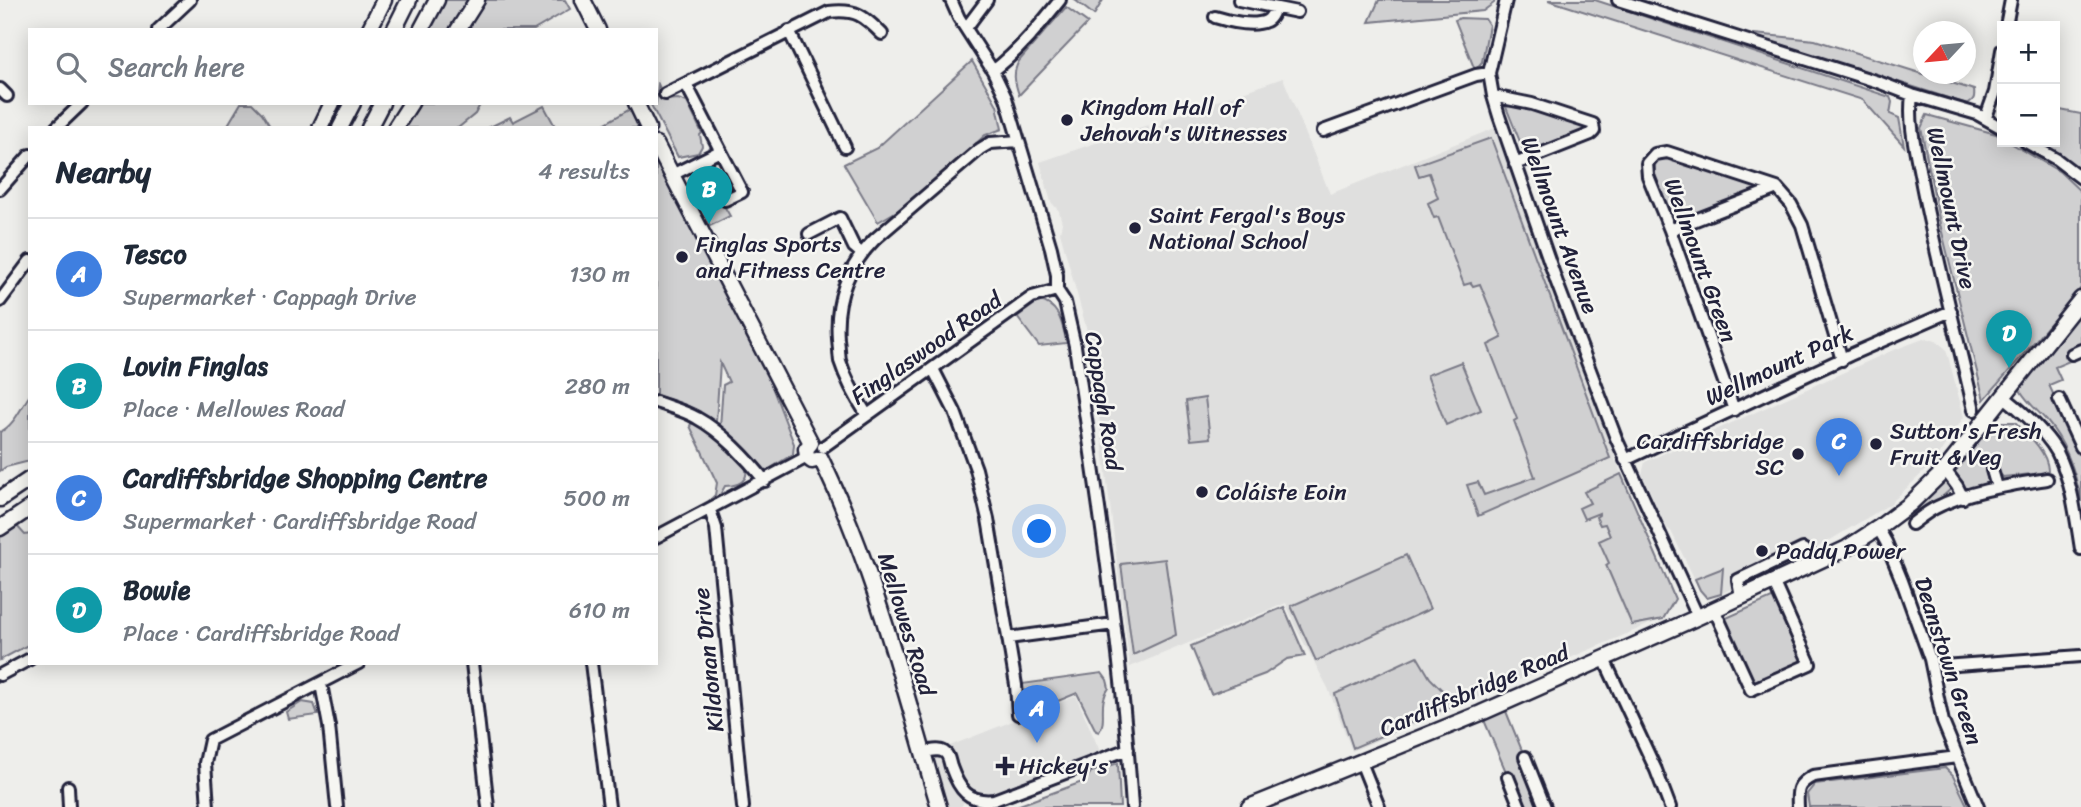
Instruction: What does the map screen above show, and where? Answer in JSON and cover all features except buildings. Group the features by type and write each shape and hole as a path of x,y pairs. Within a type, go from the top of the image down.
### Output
{"main road":[{"path":"370,28 384,0"},
{"path":"395,28 409,0"},
{"path":"422,28 437,0"},
{"path":"459,28 477,0"},
{"path":"583,0 597,28"},
{"path":"321,126 331,105"},
{"path":"341,126 352,105"},
{"path":"370,126 381,105"},
{"path":"396,126 410,105"},
{"path":"636,105 647,126"},
{"name":"Mellowes Road","path":"658,148 847,514 865,564 939,807"},
{"name":"Cardiffsbridge Road","path":"1249,807 1481,713 1847,548 1910,504 1945,470 2081,299"},
{"path":"0,499 28,480"},
{"path":"0,528 28,509"}],"street":[{"path":"160,28 190,0"},
{"name":"Cappagh Road","path":"951,0 1006,98 1051,248 1057,275 1057,290 1067,310 1076,346 1114,624 1132,807"},
{"path":"966,28 987,0"},
{"path":"993,71 1040,27 1060,0"},
{"path":"1239,0 1297,12"},
{"name":"Wellmount Avenue","path":"1506,0 1489,73 1493,96 1557,283 1625,460 1698,617"},
{"path":"1618,0 1645,4 1912,95 1986,117 1997,125"},
{"path":"2007,21 2011,0"},
{"path":"1215,17 1231,22 1266,22 1275,8"},
{"path":"664,94 829,12 854,12 867,19 882,34"},
{"path":"789,31 845,147"},
{"path":"1323,131 1476,75 1489,73"},
{"path":"1986,117 1997,80"},
{"path":"686,84 742,192 725,200"},
{"name":"Wellmount Drive","path":"1912,95 1916,154 1974,410"},
{"path":"1493,96 1532,104 1593,124 1594,131 1591,134 1515,164"},
{"path":"58,126 80,105"},
{"path":"867,415 854,395 840,359 839,300 849,274 861,253 980,149 990,143 1019,141"},
{"path":"2035,147 2081,178"},
{"path":"672,175 720,151"},
{"name":"Wellmount Green","path":"1734,410 1671,230 1648,176 1647,163 1655,154 1667,152 1777,188"},
{"path":"0,189 28,157"},
{"path":"1671,230 1777,188 1791,204 1802,225 1842,359"},
{"path":"809,234 839,218 861,253"},
{"path":"0,301 28,264"},
{"name":"Finglaswood Road","path":"658,536 765,481 816,451 1032,298 1057,290"},
{"name":"Wellmount Park","path":"1625,460 1951,311"},
{"path":"933,369 955,412 976,470 988,519 1018,714"},
{"path":"2003,396 2040,430 2056,450 2068,482 2081,549"},
{"path":"2059,399 2081,447"},
{"path":"658,403 698,418 712,428 755,467 765,481"},
{"path":"1945,470 1963,498"},
{"path":"1992,470 1997,487"},
{"path":"1912,524 1935,508 1963,498 1997,487 2047,480"},
{"name":"Kildonan Drive","path":"710,510 716,528 743,807"},
{"name":"Deanstown Green","path":"1878,528 1902,581 1930,659 1943,722 1978,807"},
{"path":"1741,597 1738,580 1803,549 1819,560"},
{"path":"1714,609 1751,691 1810,664 1773,581"},
{"path":"1008,638 1114,624"},
{"path":"1943,666 2081,656"},
{"path":"1604,659 1656,770 1670,807"},
{"path":"0,675 28,660"},
{"path":"208,807 205,763 210,740 355,665"},
{"path":"472,665 488,807"},
{"path":"591,665 609,807"},
{"path":"320,684 330,726 337,807"},
{"path":"922,752 943,752 957,784 964,792 981,802 994,800 1128,749"},
{"path":"1525,757 1545,807"},
{"path":"1798,807 1797,792 1802,781 1813,776 1957,757"},
{"path":"1361,762 1379,807"},
{"path":"1508,777 1520,807"},
{"path":"68,787 69,807"}],"shaded area":[{"path":"442,0 468,0 449,28 426,28"},
{"path":"484,0 565,0 570,9 537,28 466,28"},
{"path":"1075,0 1103,0 1094,15"},
{"path":"1379,0 1495,0 1483,11 1369,22"},
{"path":"1548,0 1595,0 1890,97 1890,114 1899,118 1904,146 1863,100"},
{"path":"1066,7 1088,23 1019,95 1015,74 1019,61"},
{"path":"1485,19 1489,25 1482,62 1475,70 1455,20"},
{"path":"1754,36 1815,40 1913,71 1913,84 1955,84 1974,90 1974,97 1967,104"},
{"path":"972,61 997,105 1002,129 985,135 914,201 878,222 844,164 877,148"},
{"path":"1283,78 1330,194 1495,128 1616,461 1675,599 1664,618 1352,751 1328,688 1295,626 1286,603 1130,667 1092,360 1086,327 1060,232 1062,223 1059,211 1051,202 1040,162 1148,125 1151,130 1161,126 1162,120"},
{"path":"658,84 665,100 678,99 687,102 702,133 702,146 698,153 678,157 651,105 658,105"},
{"path":"240,105 254,105 270,126 227,126"},
{"path":"417,105 480,105 475,114 460,126 401,126"},
{"path":"544,106 555,126 492,126 510,117 513,122"},
{"path":"634,107 643,126 601,126"},
{"path":"1506,107 1528,108 1588,128 1579,135 1525,154"},
{"path":"2060,110 2081,114 2081,170 2047,147 2060,147"},
{"path":"1927,115 1996,134 1997,147 2018,147 2060,172 2081,192 2081,288 1984,400 1940,224 1921,128"},
{"path":"1491,138 1610,458 1478,516 1467,485 1478,482 1484,495 1535,477 1514,421 1517,419 1488,345 1502,338 1480,284 1464,285 1438,217 1434,218 1428,203 1438,198 1429,173 1419,176 1415,165"},
{"path":"1668,155 1760,186 1758,192 1676,223 1663,200 1655,174 1657,158"},
{"name":"Finglas Sports and Fitness Centre","path":"658,157 769,379 794,444 793,454 766,471 720,427 723,385 729,382 720,363 716,422 688,406 658,396"},
{"path":"701,169 720,170 730,189 719,197 730,216 710,226 693,187"},
{"path":"1039,301 1056,311 1067,343 1039,346 1017,317"},
{"path":"2081,309 2081,345 2068,352 2072,360 2055,367 2061,380 2049,385 2081,454 2081,502 2065,448 2046,420 2020,390 2028,371"},
{"path":"1926,338 1945,348 1964,417 1933,463 1890,504 1822,545 1719,595 1707,598 1700,590 1671,531 1667,528 1642,474 1645,462 1891,351"},
{"path":"1461,362 1481,410 1446,425 1427,375"},
{"path":"28,398 28,462 0,471 0,432 13,421"},
{"path":"1205,398 1210,438 1191,440 1186,401"},
{"path":"693,419 727,445 743,462 746,471 741,482 725,486 720,495 709,501 715,495 717,483 690,426"},
{"path":"2001,422 2015,422 2026,432 2041,450 2048,470 2043,473 2003,477 1994,463 1985,466 1988,482 1969,491 1958,482 1954,468 1988,430"},
{"path":"1621,474 1675,599 1663,619 1632,625 1606,565 1609,563 1599,541 1610,536 1605,524 1600,525 1596,517 1599,513 1584,519 1579,508 1590,503 1584,492"},
{"path":"1943,479 1950,484 1951,489 1917,519 1909,510"},
{"path":"16,525 25,535 28,534 28,645 0,660 0,536"},
{"path":"1406,555 1430,609 1316,661 1291,606"},
{"path":"1165,559 1176,635 1133,655 1121,564"},
{"path":"1723,568 1721,594 1707,598 1695,579"},
{"path":"1774,597 1802,661 1752,683 1724,619"},
{"path":"1284,607 1305,656 1287,659 1265,674 1211,694 1191,646"},
{"path":"1417,656 1430,678 1456,704 1353,748 1335,694"},
{"path":"1102,673 1109,688 1105,694 1103,722 1099,732 1096,731 1077,693 1034,711 1024,703 1022,684"},
{"path":"1076,696 1105,763 993,807 964,802 961,807 943,807 928,761 932,753"},
{"path":"302,702 314,704 318,715 288,719 286,712"},
{"path":"1503,704 1545,807 1521,807 1481,713"},
{"path":"1118,763 1120,807 1014,807 1085,781 1091,772"},
{"path":"1945,768 1953,776 1968,807 1809,807 1807,794 1815,784"}],"place":[{"name":"Kingdom Hall of Jehovah's Witnesses","path":"1067,120"},
{"name":"Lovin Finglas","path":"709,224"},
{"name":"Saint Fergal's Boys National School","path":"1135,228"},
{"name":"Finglas Sports and Fitness Centre","path":"682,257"},
{"name":"Bowie","path":"2009,368"},
{"name":"Sutton's Fresh Fruit & Veg","path":"1876,444"},
{"name":"Cardiffsbridge SC","path":"1798,454"},
{"name":"Cardiffsbridge Shopping Centre","path":"1839,476"},
{"name":"Coláiste Eoin","path":"1202,492"},
{"name":"Paddy Power","path":"1762,551"},
{"name":"Tesco","path":"1037,743"},
{"name":"Hickey's","path":"1005,766"}]}
